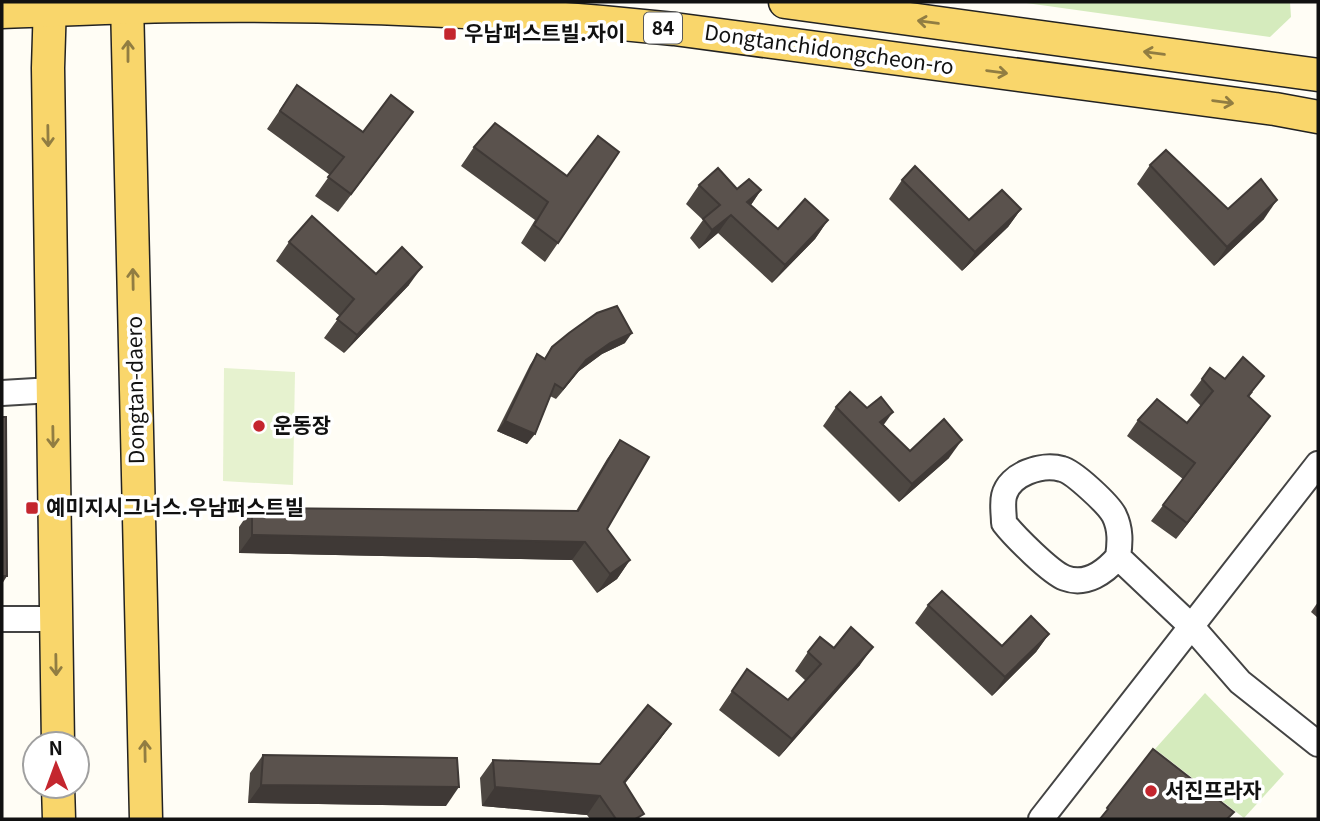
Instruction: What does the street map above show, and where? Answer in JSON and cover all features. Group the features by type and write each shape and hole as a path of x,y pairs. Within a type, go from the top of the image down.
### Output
{"main road":[{"name":"Dongtanchidongcheon-ro","path":"785,2 1318,75"},
{"name":"Dongtanchidongcheon-ro","path":"2,12 50,6 127,4 404,9 582,19 1262,107 1318,117"},
{"name":"Dongtan-daero","path":"127,4 146,819"},
{"path":"50,6 48,68 58,730"},
{"path":"58,800 59,819"}],"street":[{"path":"2,393 52,390"},
{"path":"1041,819 1318,464"},
{"path":"1046,467 1064,469 1114,514 1121,535 1118,557 1102,573 1088,580 1065,578 1019,541 1004,523 1004,495 1018,476 1046,467"},
{"path":"1118,557 1192,627 1240,682 1318,744"},
{"path":"2,619 56,619"}],"green space":[{"path":"1019,2 1290,2 1291,17 1270,37"},
{"name":"운동장","path":"224,368 295,372 293,485 223,481"},
{"path":"1205,693 1284,774 1244,818 1155,749"}],"building":[{"path":"297,85 363,132 391,95 413,112 351,194 328,177 344,157 280,111"},
{"path":"495,123 567,176 598,136 619,152 558,243 534,225 548,202 474,147"},
{"path":"1166,150 1228,209 1261,179 1277,200 1227,247 1150,165"},
{"path":"915,166 969,220 1002,190 1021,209 975,252 902,180"},
{"path":"718,168 737,189 749,179 761,190 747,202 778,229 805,199 828,220 785,265 731,215 712,230 703,219 720,205 699,185"},
{"path":"312,216 376,274 402,247 422,267 357,335 337,319 354,299 289,242"},
{"path":"617,306 632,333 610,343 586,360 563,389 555,384 535,434 505,421 537,354 545,359 552,347 569,333 597,313"},
{"path":"1243,357 1264,376 1248,396 1270,416 1187,523 1163,505 1195,463 1138,420 1157,399 1187,423 1213,391 1202,379 1210,368 1225,379"},
{"path":"850,392 867,408 881,397 893,412 880,422 910,451 944,419 962,440 912,484 836,407"},
{"path":"2,417 6,417 7,576 2,576"},
{"path":"620,440 649,457 607,529 630,560 610,574 585,542 252,535 252,508 578,511"},
{"path":"942,591 1002,646 1031,616 1049,634 1005,677 928,605"},
{"path":"851,627 873,647 792,739 732,691 747,669 788,700 821,664 808,652 820,637 834,648"},
{"path":"648,705 671,724 624,782 644,814 635,819 616,819 600,796 495,787 493,760 600,764"},
{"name":"서진프라자","path":"1153,749 1234,812 1227,819 1100,819"},
{"path":"263,755 457,758 459,787 261,785"}],"place":[{"name":"우남퍼스트빌.자이","path":"450,34"},
{"name":"운동장","path":"259,426"},
{"name":"예미지시그너스.우남퍼스트빌","path":"32,508"},
{"name":"서진프라자","path":"1151,791"}]}
